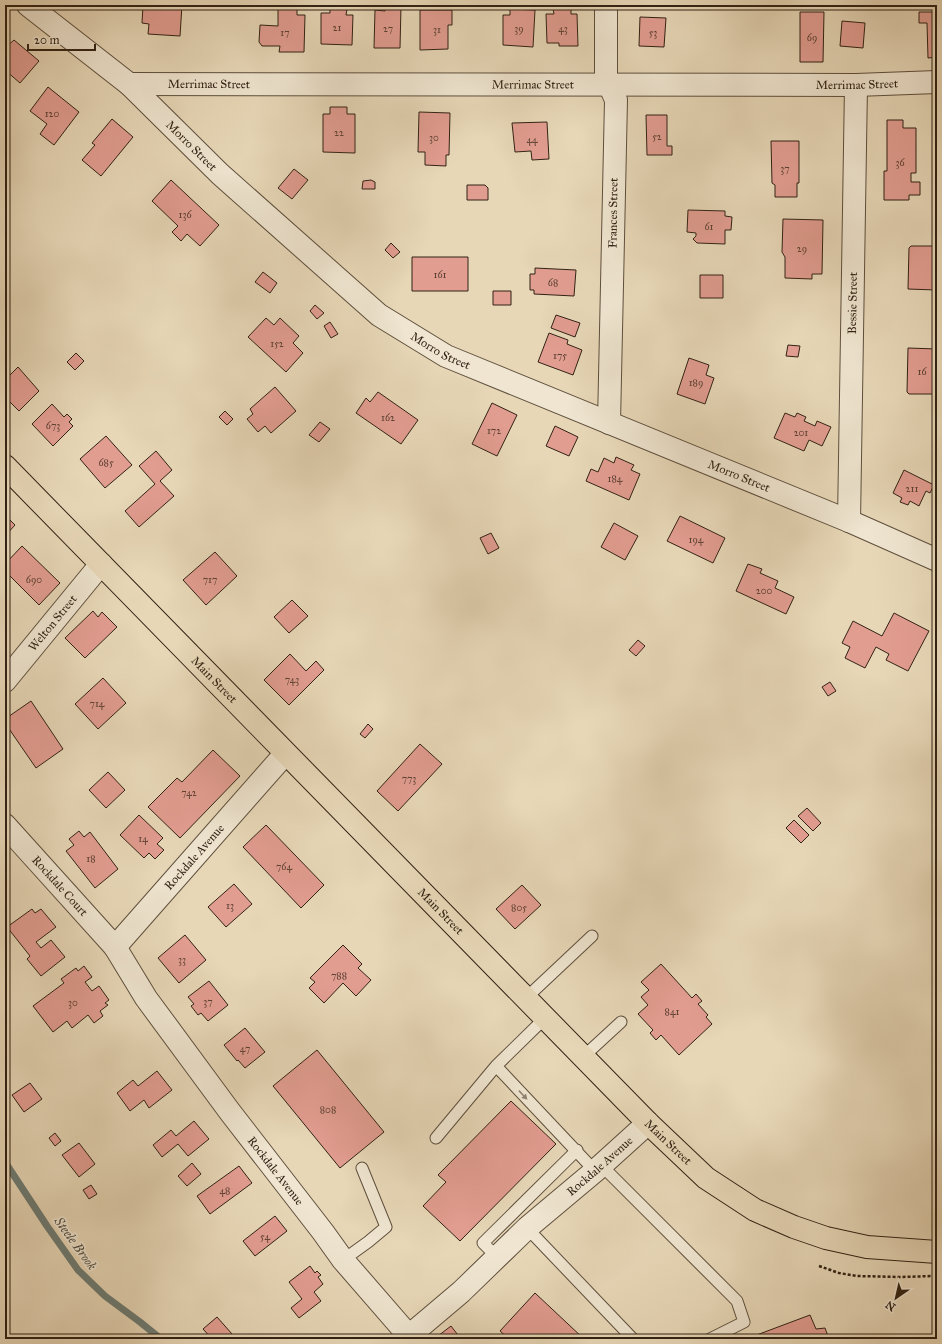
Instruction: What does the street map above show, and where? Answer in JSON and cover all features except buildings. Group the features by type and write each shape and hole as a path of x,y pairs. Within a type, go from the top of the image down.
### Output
{"main road":[{"name":"Main Street","path":"5,466 583,1057 648,1123 706,1178 755,1210 794,1227 826,1238 868,1247 937,1252"}],"street":[{"name":"Morro Street","path":"28,5 128,84 220,174 379,315 446,356 849,521 937,560"},
{"name":"Frances Street","path":"606,5 606,77 616,100 609,423"},
{"name":"Merrimac Street","path":"128,84 856,85 937,82"},
{"name":"Bessie Street","path":"849,521 856,85"},
{"name":"Welton Street","path":"5,682 101,564"},
{"name":"Rockdale Avenue","path":"285,754 114,947 146,998 225,1106 343,1260 409,1338 498,1258 528,1228 648,1123"},
{"name":"Rockdale Court","path":"5,825 114,947"}],"lane":[{"path":"526,998 592,936"},
{"path":"436,1138 496,1066 545,1018"},
{"path":"583,1057 621,1022"},
{"path":"496,1066 576,1150 598,1168 737,1300 744,1322 710,1339"},
{"path":"498,1258 483,1243 576,1150"},
{"path":"343,1260 386,1227 362,1168"},
{"path":"528,1228 633,1339"}],"path":[{"path":"819,1266 839,1273 857,1276 937,1276"}],"waterway":[{"name":"Steele Brook","path":"5,1162 78,1270 105,1296 161,1339"}]}
